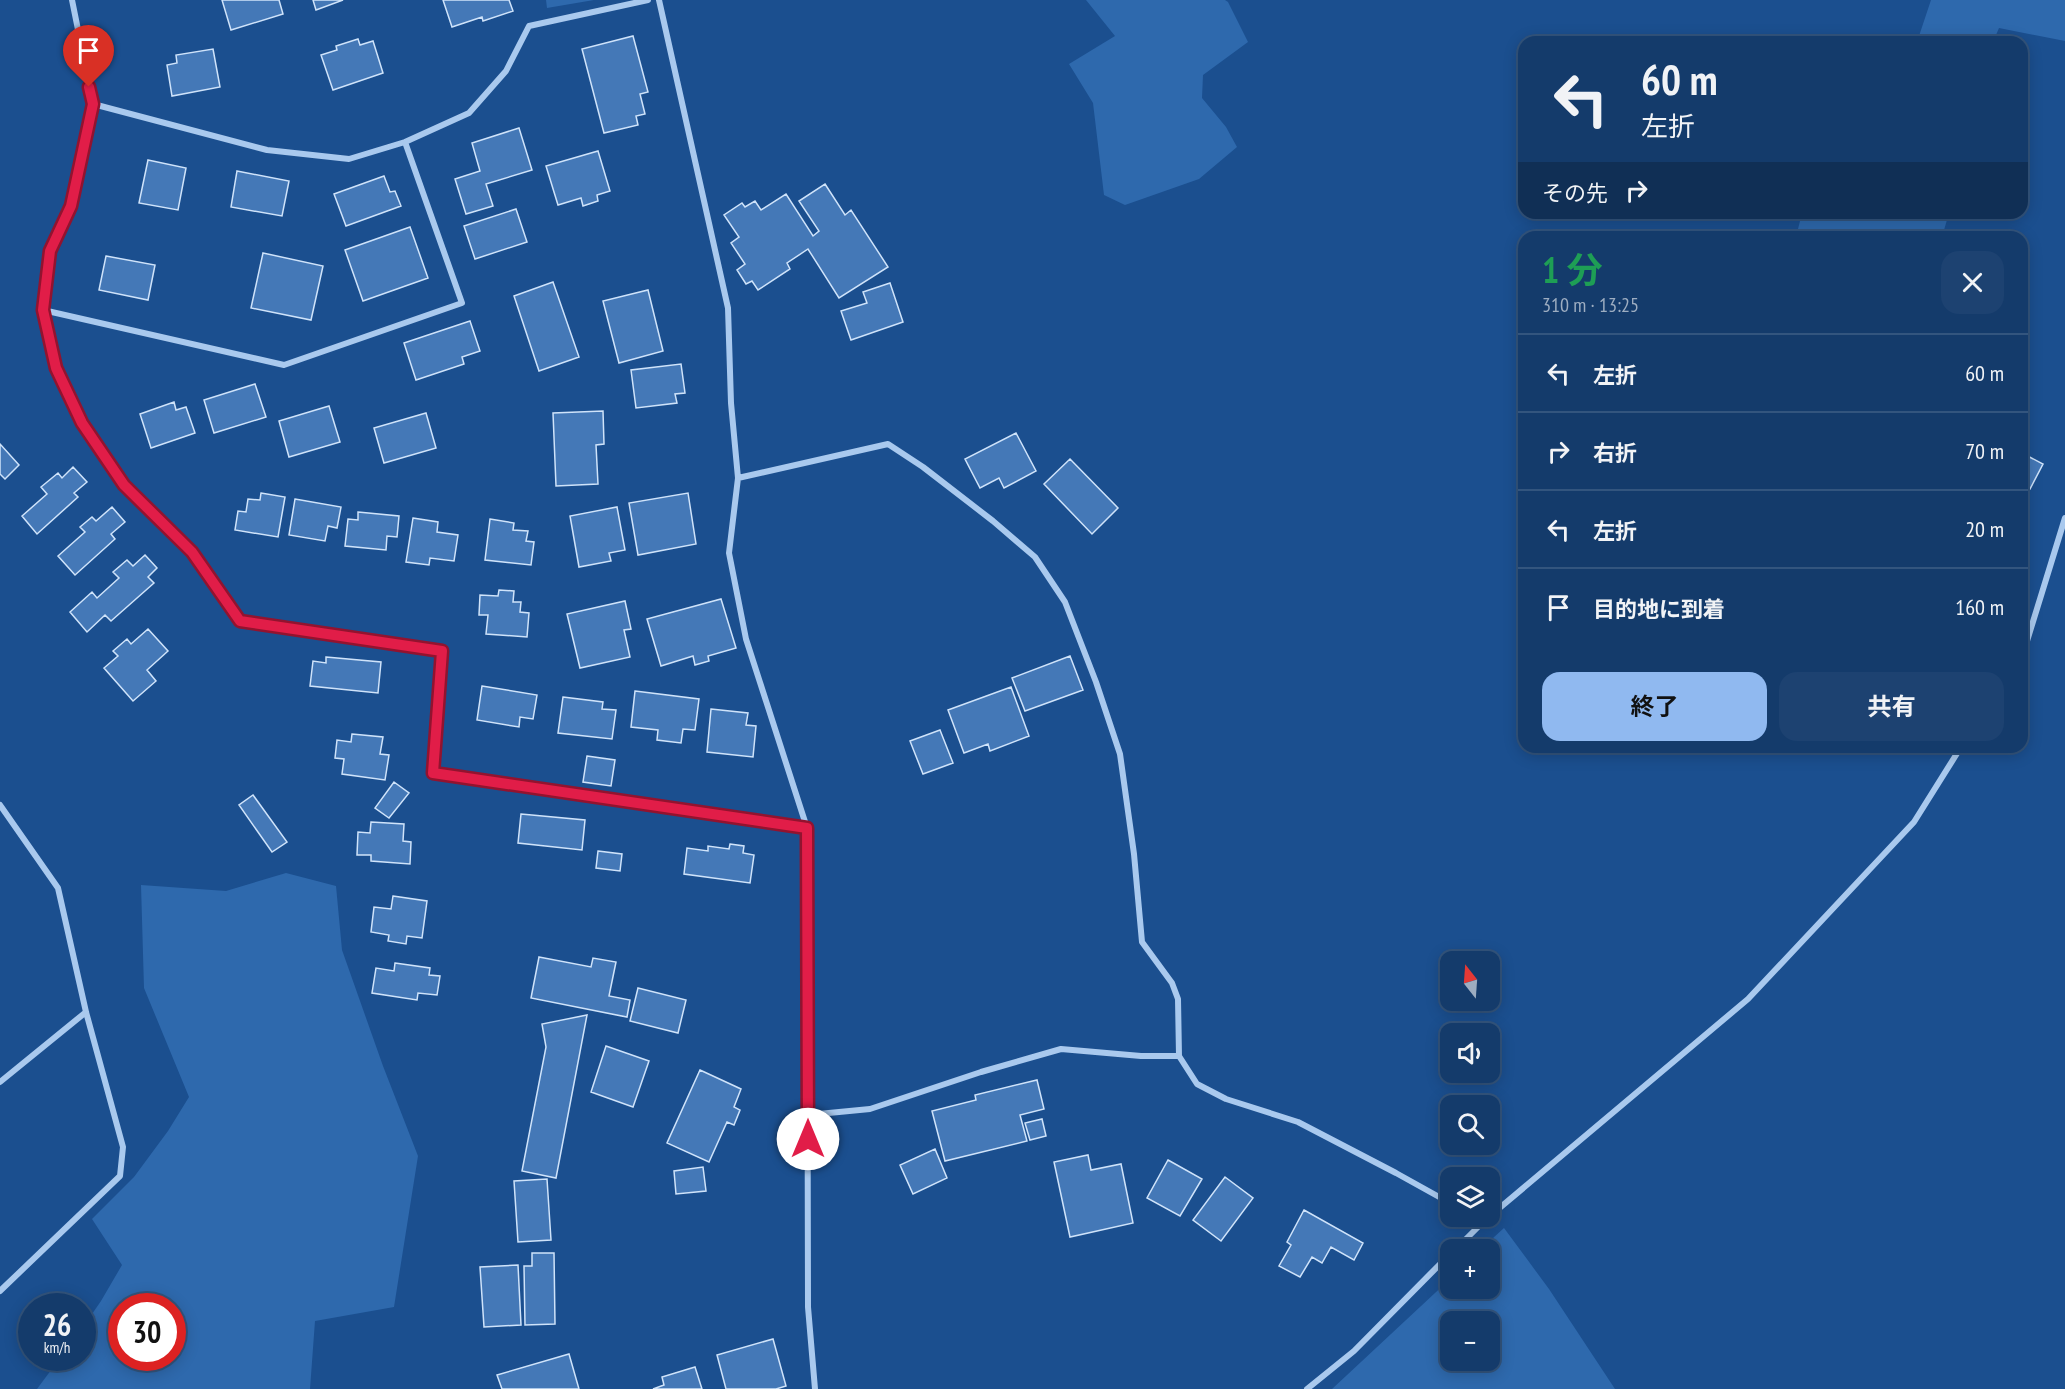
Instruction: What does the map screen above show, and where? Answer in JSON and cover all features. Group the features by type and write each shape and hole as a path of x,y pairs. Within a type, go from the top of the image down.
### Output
{"street":[{"path":"72,0 93,104 71,206 50,251 43,310 56,368 82,423 124,485 192,552 240,621 442,651 433,773 807,828"},
{"path":"93,104 267,150 349,159 405,142 469,113 506,71 529,27 648,0"},
{"path":"659,0 728,308 730,403 738,478 729,553 746,639 807,828 808,1307 815,1389"},
{"path":"43,310 284,365 462,303 405,142"},
{"path":"738,478 888,444 932,474 1035,557 1065,602 1096,682 1120,754 1134,854 1142,942 1172,983 1178,999 1179,1056 1197,1084 1226,1099 1298,1122 1440,1197"},
{"path":"2028,638 2065,518"},
{"path":"1500,1207 1748,999 1914,822 1957,753"},
{"path":"0,805 58,888 86,1012 123,1147 120,1176 0,1291"},
{"path":"0,1082 86,1012"},
{"path":"808,1115 870,1108 1061,1048 1141,1056 1179,1056"},
{"path":"1466,1239 1478,1227"},
{"path":"1307,1389 1354,1351 1440,1264"}],"shaded area":[{"path":"546,0 594,0 547,8"},
{"path":"1086,0 1225,0 1228,2 1248,42 1203,75 1202,98 1226,127 1237,147 1199,179 1125,205 1104,195 1093,103 1069,64 1115,36"},
{"path":"1931,0 2065,0 2065,41 1999,28 1996,36 1919,36"},
{"path":"1800,219 1947,219 1944,231 1798,231"},
{"path":"286,873 336,886 342,950 418,1156 394,1307 315,1321 310,1389 37,1389 50,1371 96,1371 96,1308 122,1265 92,1219 134,1177 168,1131 189,1097 144,988 141,885 226,891"},
{"path":"1504,1228 1549,1289 1615,1389 1332,1389 1440,1288 1440,1299 1500,1299 1500,1239 1492,1239"}],"building":[{"path":"222,0 279,0 283,14 231,30"},
{"path":"313,0 343,0 316,10"},
{"path":"443,0 509,0 513,11 483,21 482,17 452,27"},
{"path":"633,36 648,92 640,94 645,114 636,116 638,125 604,133 582,49"},
{"path":"358,39 360,45 373,41 383,73 333,90 321,55 337,50 336,46"},
{"path":"213,49 220,87 172,96 167,65 177,63 176,55"},
{"path":"519,128 532,170 486,184 493,206 466,214 455,179 480,171 472,143"},
{"path":"598,151 610,191 597,195 598,201 583,206 581,198 558,205 546,166"},
{"path":"148,160 186,168 178,210 139,203"},
{"path":"237,171 289,181 282,216 231,207"},
{"path":"384,176 390,192 395,191 401,206 346,226 334,194"},
{"path":"825,184 845,215 851,210 888,267 839,298 808,249 787,263 790,269 758,290 752,281 746,284 737,270 745,264 731,243 739,237 724,215 742,203 745,207 755,201 761,210 786,194 813,236 819,231 799,201"},
{"path":"516,209 527,242 475,259 464,226"},
{"path":"410,227 428,278 363,301 345,250"},
{"path":"263,253 323,266 311,320 251,308"},
{"path":"106,256 155,265 148,300 99,290"},
{"path":"553,282 579,357 539,371 514,296"},
{"path":"890,283 903,322 851,340 841,311 867,303 863,292"},
{"path":"648,290 663,351 619,363 603,301"},
{"path":"470,321 480,351 462,357 464,364 416,380 404,343"},
{"path":"681,364 685,393 675,394 677,403 636,408 631,370"},
{"path":"255,384 266,417 214,433 204,400"},
{"path":"174,402 176,410 186,407 195,433 151,448 140,414"},
{"path":"329,406 340,442 289,457 279,421"},
{"path":"603,411 604,444 596,445 598,484 556,486 553,413"},
{"path":"426,413 436,448 384,463 374,428"},
{"path":"1016,433 1036,471 1004,488 999,478 980,488 965,459"},
{"path":"0,444 19,465 5,479 0,474"},
{"path":"2028,456 2043,464 2030,489 2028,488"},
{"path":"1070,459 1118,508 1092,534 1044,484"},
{"path":"73,467 87,482 74,493 78,497 37,534 22,516 47,494 41,487 58,473 62,478"},
{"path":"261,493 285,497 278,537 235,530 238,511 246,512 248,499 260,500"},
{"path":"688,493 696,544 638,555 629,503"},
{"path":"295,499 341,507 337,528 328,526 325,541 289,535"},
{"path":"112,507 125,522 111,534 115,539 75,575 58,556 85,532 80,527 92,517 96,521"},
{"path":"617,507 625,550 609,553 611,561 579,567 570,516"},
{"path":"358,512 399,516 397,537 387,536 386,550 345,546 348,519 358,520"},
{"path":"413,518 438,522 437,532 458,535 454,561 430,558 429,565 406,562"},
{"path":"490,519 514,523 513,530 528,531 526,541 534,542 531,565 485,560"},
{"path":"145,555 157,568 148,577 154,583 111,621 105,615 87,632 70,612 92,592 97,598 119,578 113,572 127,560 133,566"},
{"path":"499,590 514,591 513,602 521,602 520,612 529,613 527,637 486,634 488,615 479,615 480,595 498,596"},
{"path":"721,599 736,648 708,656 709,661 695,665 693,656 661,666 647,619"},
{"path":"625,601 631,629 624,630 630,657 580,668 567,614"},
{"path":"148,629 168,651 147,670 156,681 133,701 104,668 118,656 113,651 127,639 131,644"},
{"path":"1070,656 1083,690 1025,711 1012,678"},
{"path":"326,657 381,662 378,693 310,686 313,661 326,663"},
{"path":"482,686 537,695 533,719 520,717 519,727 477,720"},
{"path":"1011,687 1029,736 990,751 988,744 964,753 948,710"},
{"path":"635,691 699,699 695,730 683,729 681,743 657,740 658,730 631,727"},
{"path":"563,697 603,702 602,709 616,710 612,739 558,733"},
{"path":"711,709 748,713 746,725 756,726 753,757 707,752"},
{"path":"940,730 953,763 923,774 910,741"},
{"path":"352,734 383,737 380,754 389,755 385,780 342,774 344,759 335,758 337,740 351,742"},
{"path":"587,756 615,760 611,786 583,782"},
{"path":"394,782 409,793 389,818 375,808"},
{"path":"253,795 287,842 272,852 239,805"},
{"path":"521,814 585,820 582,850 518,843"},
{"path":"371,822 404,824 403,841 411,842 410,864 371,861 371,855 357,855 358,832 370,833"},
{"path":"730,844 744,846 743,853 754,855 750,883 684,874 687,848 708,851 708,846 729,849"},
{"path":"598,851 622,854 620,871 596,868"},
{"path":"393,896 427,901 422,938 407,936 406,944 388,941 389,935 371,932 374,907 391,909"},
{"path":"539,957 591,967 593,958 616,962 609,996 630,1000 627,1017 531,998"},
{"path":"395,963 430,968 429,975 440,976 437,995 418,993 417,1000 372,993 376,968 394,971"},
{"path":"638,988 686,1000 678,1033 630,1021"},
{"path":"587,1015 556,1178 522,1171 546,1047 542,1024"},
{"path":"606,1046 649,1061 633,1107 591,1092"},
{"path":"700,1070 741,1089 734,1107 740,1110 734,1125 727,1122 709,1162 667,1143"},
{"path":"1037,1080 1044,1109 1020,1115 1027,1141 945,1161 932,1111 976,1100 975,1095"},
{"path":"1042,1119 1046,1136 1030,1140 1025,1123"},
{"path":"935,1149 947,1178 913,1194 900,1165"},
{"path":"1088,1155 1091,1170 1121,1164 1133,1223 1070,1237 1054,1162"},
{"path":"1168,1160 1202,1179 1180,1216 1147,1198"},
{"path":"703,1167 706,1191 676,1194 674,1171"},
{"path":"1225,1177 1253,1198 1221,1241 1193,1220"},
{"path":"547,1179 551,1240 518,1242 514,1181"},
{"path":"1304,1210 1363,1243 1354,1260 1331,1247 1322,1263 1312,1257 1300,1277 1279,1266 1291,1245 1287,1242"},
{"path":"532,1253 554,1253 555,1324 525,1325 524,1266 532,1266"},
{"path":"518,1265 521,1325 484,1327 480,1267"},
{"path":"773,1339 786,1386 776,1389 726,1389 717,1355"},
{"path":"569,1354 579,1389 502,1389 497,1375"},
{"path":"695,1367 702,1389 653,1389 664,1385 662,1377"}],"route":[{"path":"89,87 93,104 71,206 50,251 43,310 56,368 82,423 124,485 192,552 240,621 442,651 433,773 807,828 808,1139"}]}
